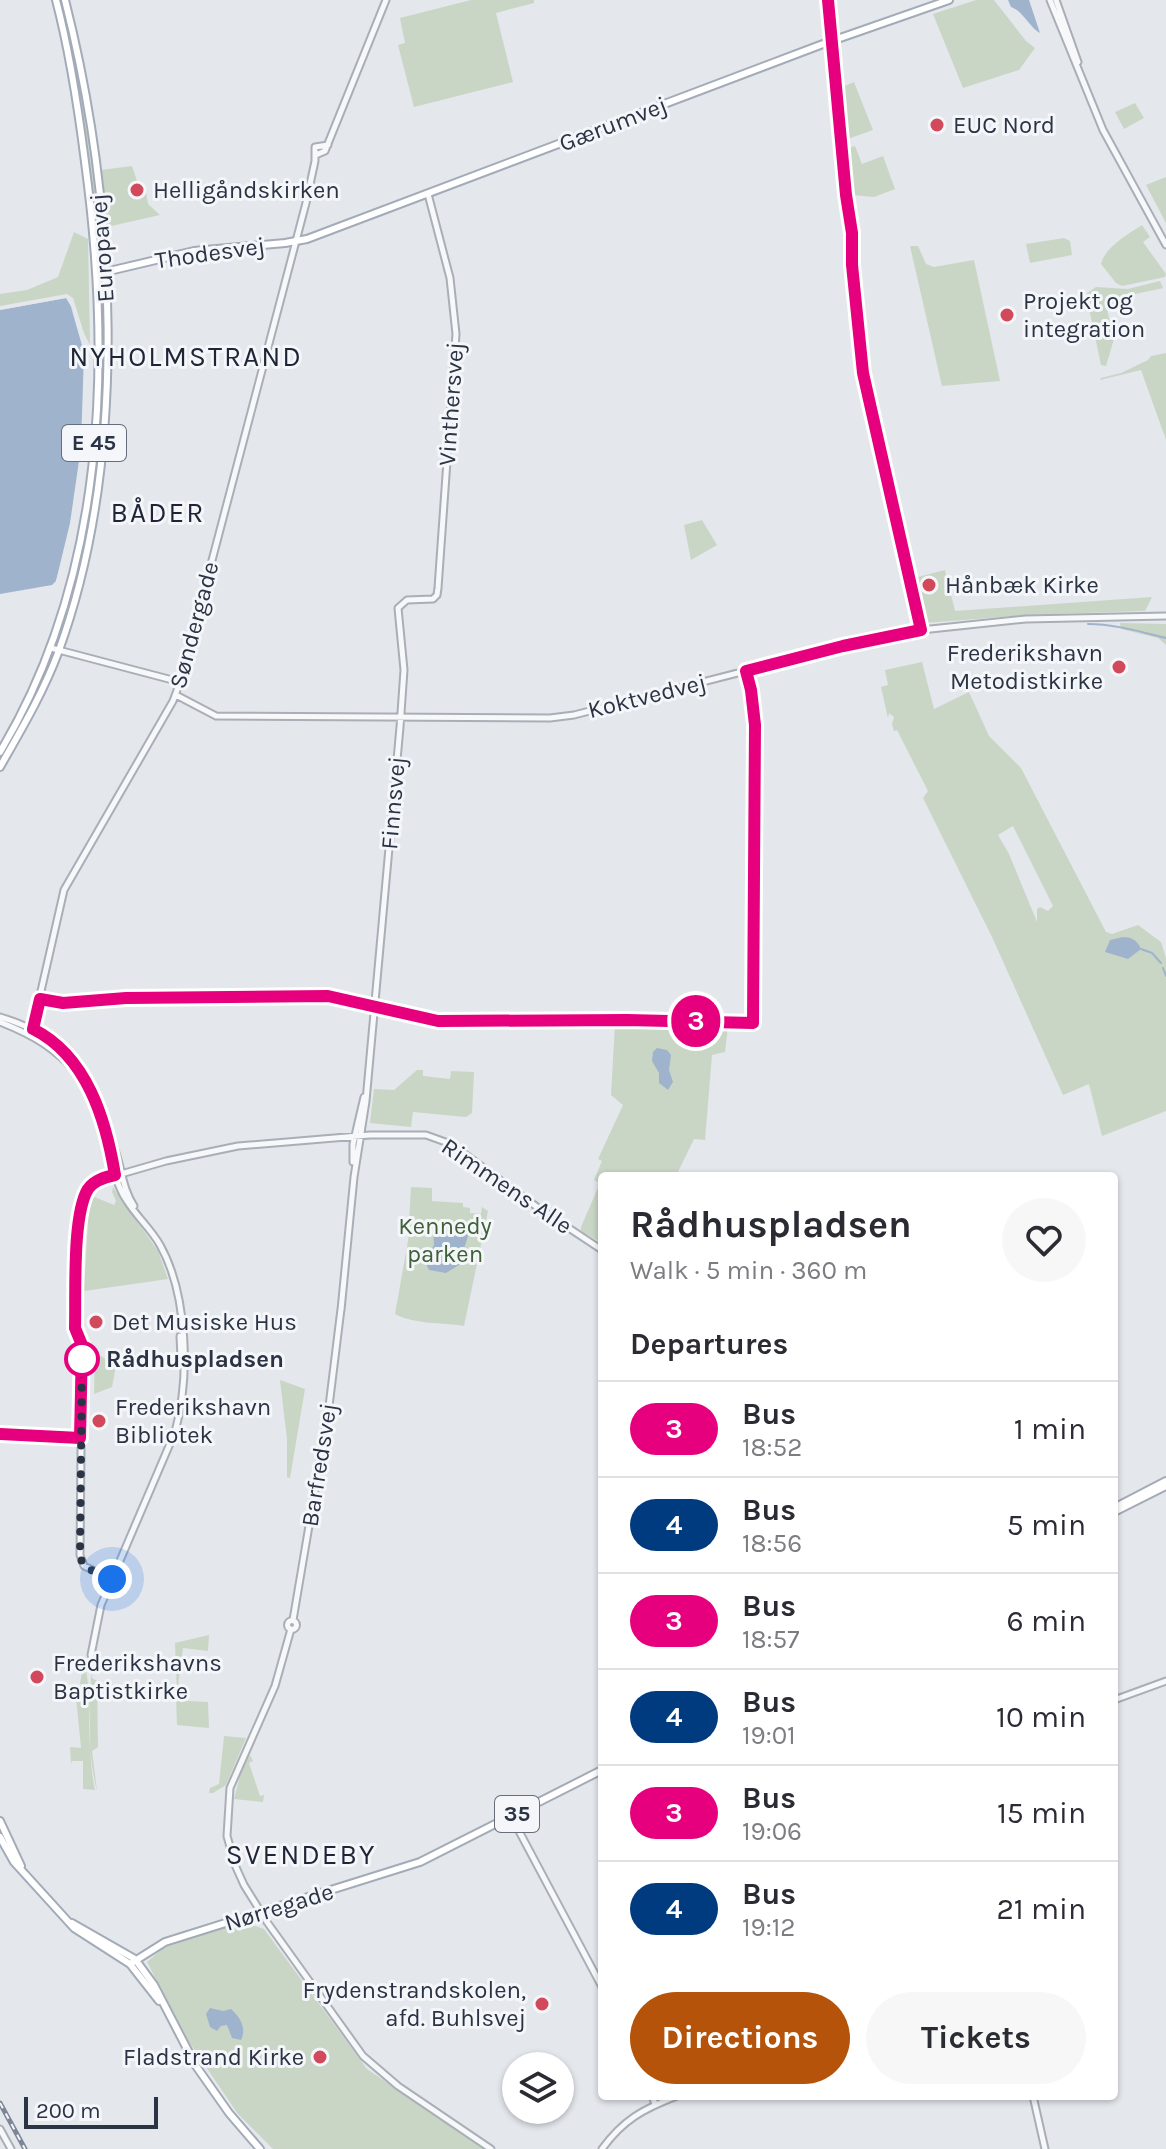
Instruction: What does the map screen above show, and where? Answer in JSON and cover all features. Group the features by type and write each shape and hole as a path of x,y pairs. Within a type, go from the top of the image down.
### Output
{"main road":[{"name":"Europavej","path":"0,752 55,649 79,551 92,471 102,266 94,238 77,106 56,0"},
{"name":"Europavej","path":"0,767 36,703 77,593 100,469 107,382 102,266 92,143 65,0"},
{"name":"Gærumvej","path":"931,5 939,0"},
{"name":"Gærumvej","path":"294,242 949,0"},
{"name":"Thodesvej","path":"102,266 126,266 194,251 294,242"},
{"path":"1118,1508 1166,1484"},
{"name":"35","path":"511,1816 598,1772"},
{"name":"Nørregade","path":"132,1961 165,1942 396,1871 431,1857 511,1816"},
{"path":"0,1821 16,1860"},
{"path":"0,1837 25,1873 72,1923 132,1961 204,2077 235,2121 260,2149"}],"street":[{"path":"316,155 325,151 328,145 386,0"},
{"path":"828,0 865,385 921,630"},
{"path":"1050,0 1118,161 1166,245"},
{"path":"1056,0 1085,86"},
{"name":"Søndergade","path":"32,1032 64,890 176,695 306,203 315,147 328,145"},
{"name":"Vinthersvej","path":"401,603 435,598 456,334 450,278 424,195"},
{"name":"Finnsvej","path":"374,1005 401,717 404,670 398,608 401,603"},
{"name":"Koktvedvej","path":"176,695 216,716 562,717 843,646 921,630 1026,619 1166,616"},
{"path":"55,649 180,682"},
{"name":"Barfredsvej","path":"261,1912 239,1877 232,1855 227,1836 228,1800 235,1774 275,1686 291,1629 297,1625 293,1620 328,1414 341,1310 374,1005"},
{"path":"0,1019 52,1040 74,1062 105,1125 118,1174 126,1191 165,1255 179,1306 184,1347 181,1400 175,1432 97,1618 91,1655"},
{"name":"Rimmens Alle","path":"112,1579 81,1563 82,1345 75,1328 80,1225 85,1197 91,1186 105,1177 238,1146 358,1135 413,1134 445,1140 598,1247"},
{"path":"1118,1699 1166,1681"},
{"path":"511,1816 598,1979"},
{"path":"261,1912 370,2064 491,2149"},
{"path":"654,2100 655,2104"},
{"path":"602,2149 630,2119 666,2100"},
{"path":"1034,2100 1045,2149"},
{"path":"0,2129 11,2149"}],"green space":[{"path":"59,0 63,2 83,98 101,260 85,141"},
{"path":"471,0 534,0 534,3 496,13 513,82 414,107 398,45 405,43 400,18"},
{"path":"976,0 994,0 1035,48 1019,70 963,88 933,14"},
{"path":"854,82 873,130 845,140 840,88"},
{"path":"1135,103 1144,118 1124,129 1115,112"},
{"path":"855,146 862,164 883,156 895,189 874,197 852,195 846,149"},
{"path":"132,166 137,181 132,182 130,194 146,192 148,204 160,215 107,227 101,170"},
{"path":"1166,177 1166,223 1146,185"},
{"path":"1142,225 1150,237 1143,242 1166,274 1165,277 1122,286 1101,264 1112,247"},
{"path":"74,232 88,239 90,345 66,298 0,310 0,294 27,290 58,277"},
{"path":"1064,238 1070,241 1072,255 1030,263 1026,244"},
{"path":"910,246 918,246 926,264 934,267 974,260 1000,381 942,386"},
{"path":"1160,281 1163,288 1125,297 1107,309 1114,339 1106,366 1101,365 1086,294 1096,287 1128,289"},
{"path":"1166,353 1166,440 1141,370 1100,380 1121,373 1151,356"},
{"path":"702,520 717,545 691,560 684,525"},
{"path":"945,570 955,611 1152,597 1145,611 1026,615 925,623 914,578"},
{"path":"1120,623 1166,624 1166,645 1158,638 1121,629"},
{"path":"922,662 934,709 969,692 989,736 1021,768 1106,932 1112,934 1138,925 1161,942 1166,958 1166,1111 1102,1136 1089,1084 1063,1095 992,937 923,798 928,791 897,730 894,731 894,717 889,713 888,718 881,687 888,685 885,670","holes":["1013,826 1053,906 1048,911 1040,907 1037,909 1037,922 998,835"]},
{"path":"615,1024 728,1026 725,1052 712,1055 705,1140 694,1139 678,1172 598,1172 598,1182 594,1180 602,1161 598,1159 623,1105 611,1095"},
{"path":"417,1070 423,1070 423,1076 450,1079 451,1071 474,1072 472,1113 466,1117 413,1112 411,1127 370,1123 374,1089 394,1090"},
{"path":"113,1187 158,1251 168,1279 84,1291 89,1205 92,1196 114,1205"},
{"name":"Kennedy parken","path":"411,1187 432,1188 432,1201 463,1203 463,1207 470,1208 470,1213 481,1214 482,1207 488,1211 464,1326 420,1322 395,1314 408,1241"},
{"path":"598,1188 598,1241 581,1231"},
{"path":"95,1352 116,1366 112,1387 94,1394"},
{"path":"280,1380 305,1389 290,1478 287,1477 287,1439"},
{"path":"209,1635 208,1651 183,1648 177,1694 175,1643"},
{"path":"94,1658 92,1678 97,1681 98,1747 92,1751 97,1791 91,1760 89,1725 90,1690"},
{"path":"84,1660 95,1790 83,1789 83,1761 72,1761 71,1764 70,1747 81,1748 75,1687 84,1685 80,1684"},
{"path":"176,1697 208,1702 209,1728 177,1725"},
{"path":"224,1736 246,1738 226,1785 209,1793 210,1788 219,1784"},
{"path":"250,1755 253,1761 249,1763 260,1796 264,1795 263,1802 234,1799 241,1772"},
{"path":"242,1922 264,1929 367,2069 484,2149 273,2149 238,2114 189,2042 147,1962 163,1948"}],"water":[{"path":"1008,0 1029,0 1040,33 1011,7"},
{"path":"66,298 84,352 85,375 78,479 67,543 56,581 52,585 0,594 0,310"},
{"path":"1123,937 1134,940 1141,949 1128,959 1105,952 1110,940"},
{"path":"657,1048 667,1050 671,1055 669,1070 673,1082 668,1090 659,1083 659,1073 652,1061"},
{"path":"440,1221 462,1225 468,1236 459,1265 446,1273 429,1270 425,1262 434,1245 433,1228"},
{"path":"210,2008 231,2009 234,2012 243,2027 241,2040 232,2038 227,2025 217,2031 210,2027 206,2014"}],"pier":[{"path":"67,294 73,298 84,333 89,375 81,480 71,544 60,583 56,581 70,523 81,447 84,352 72,308 66,298 0,310 0,306"}],"waterway":[{"path":"1088,624 1166,638"},
{"path":"1141,949 1152,953 1161,963"},
{"path":"1163,968 1166,976"}],"railway":[{"path":"0,2103 25,2149"}],"bus line":[{"name":"3","path":"0,1434 80,1438 82,1345 75,1328 81,1210 91,1186 115,1175 105,1125 80,1071 52,1040 33,1029 40,999 63,1003 126,998 328,996 438,1021 753,1023 755,725 746,671 921,630 863,373 828,0"}],"place":[{"name":"EUC Nord","path":"937,125"},
{"name":"Helligåndskirken","path":"137,190"},
{"name":"Projekt og integration","path":"1007,315"},
{"name":"Hånbæk Kirke","path":"929,585"},
{"name":"Frederikshavn Metodistkirke","path":"1119,667"},
{"name":"Det Musiske Hus","path":"96,1322"},
{"name":"Rådhuspladsen","path":"82,1359"},
{"name":"Frederikshavn Bibliotek","path":"99,1421"},
{"name":"Frederikshavns Baptistkirke","path":"37,1677"},
{"name":"Frydenstrandskolen, afd. Buhlsvej","path":"542,2004"},
{"name":"Fladstrand Kirke","path":"320,2057"}],"district":[{"name":"NYHOLMSTRAND","path":"186,356"},
{"name":"BÅDER","path":"158,512"},
{"name":"SVENDEBY","path":"301,1854"}],"route":[{"path":"82,1359 79,1476 81,1563 112,1579"}]}
